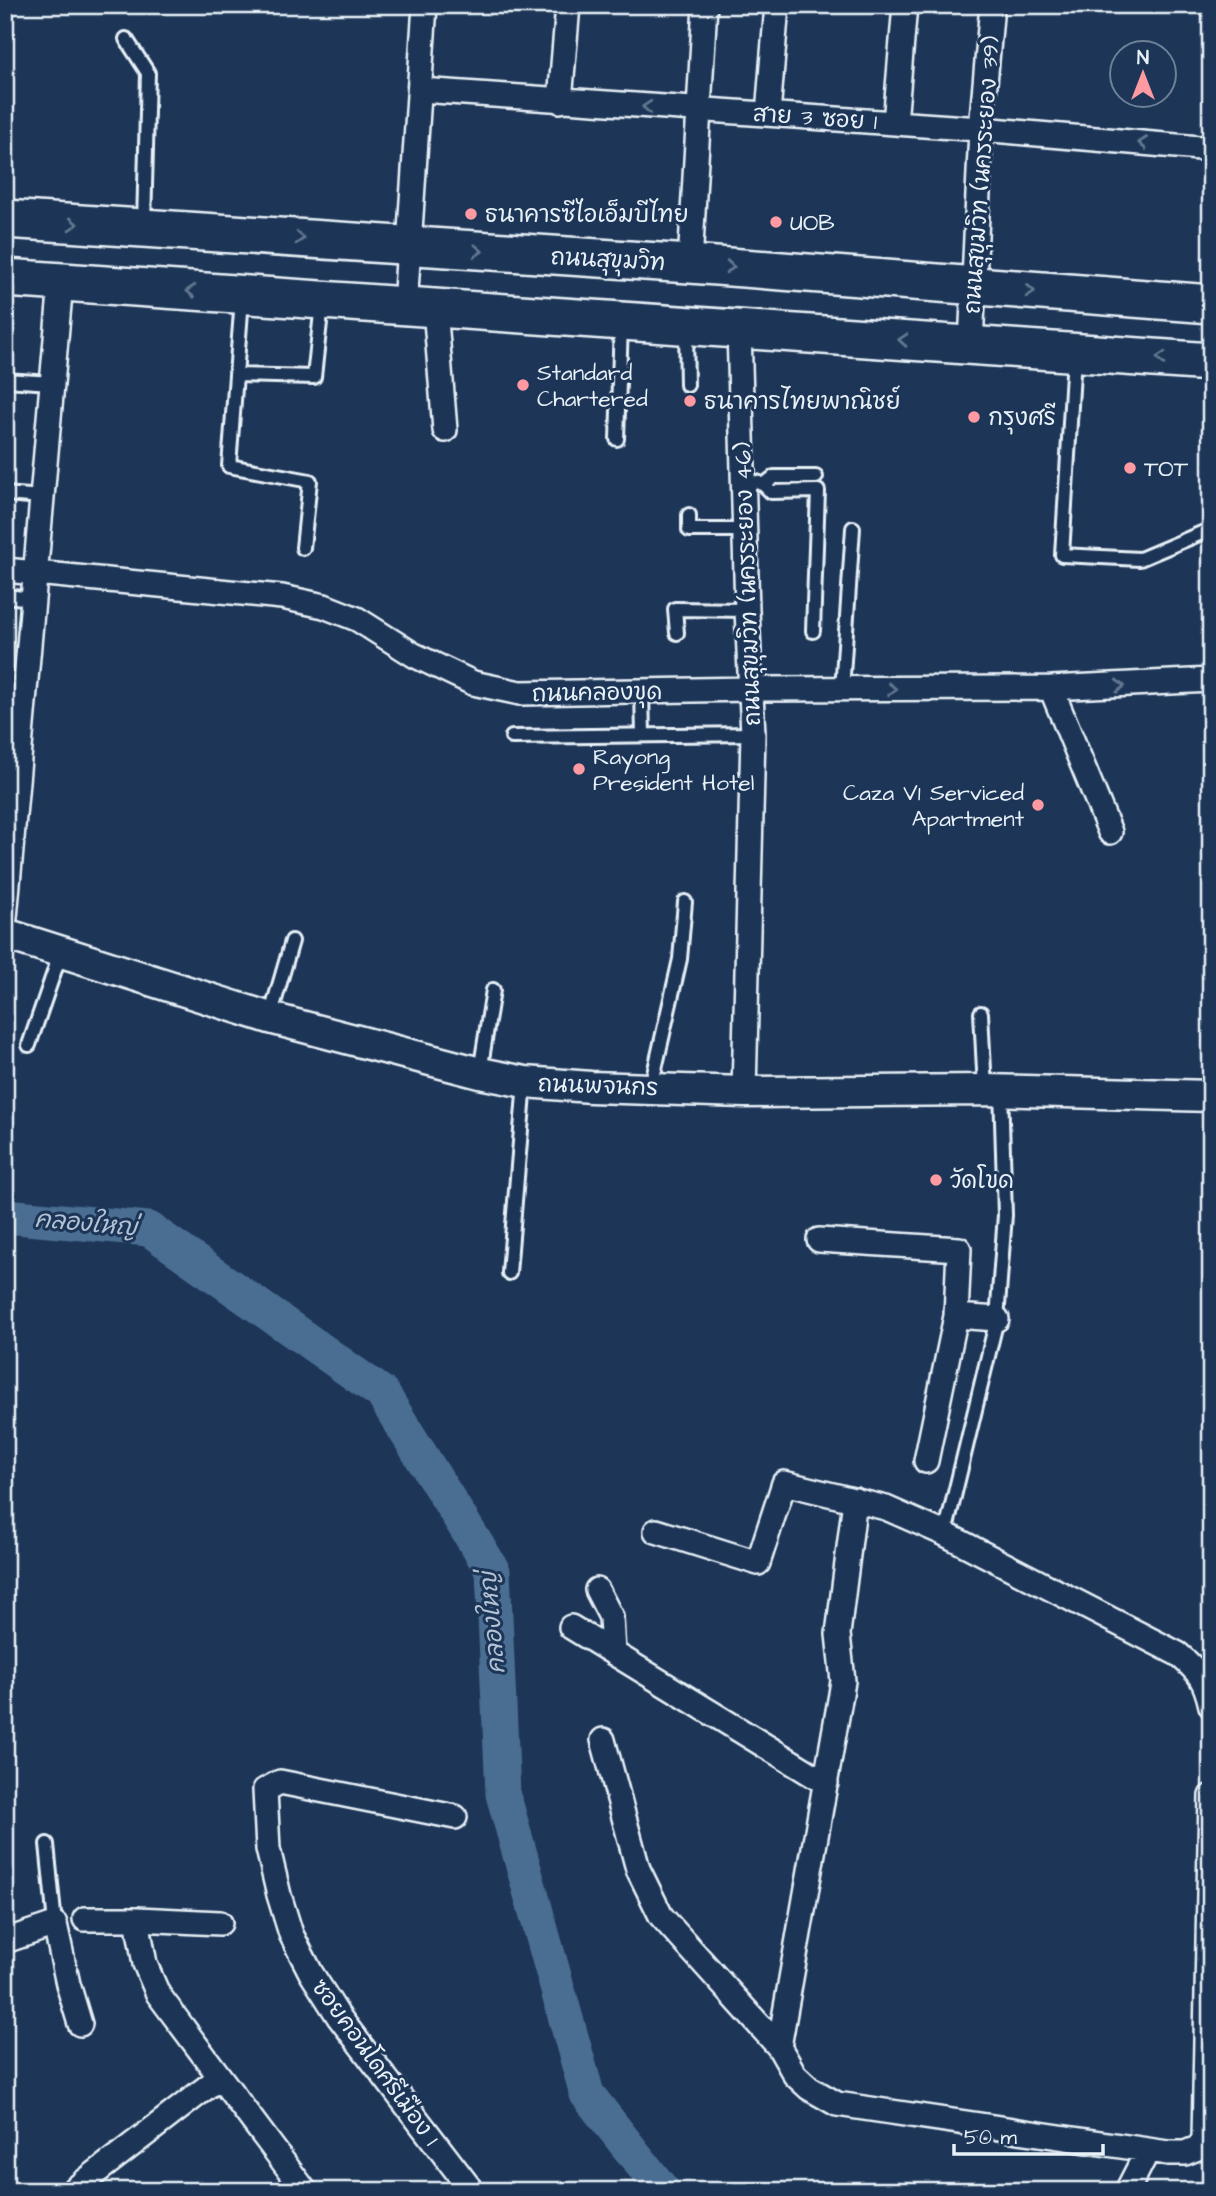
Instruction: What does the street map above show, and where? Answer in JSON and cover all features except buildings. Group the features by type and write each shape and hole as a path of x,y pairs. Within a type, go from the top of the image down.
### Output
{"main road":[{"name":"ถนนสุขุมวิท","path":"5,219 690,264 1211,304"},
{"path":"5,278 1211,362"}],"street":[{"path":"425,5 410,246 445,430"},
{"path":"560,101 568,5"},
{"path":"690,264 705,5"},
{"path":"768,114 777,5"},
{"path":"895,123 905,5"},
{"name":"ถนนสุขุมวิท (นครระยอง 39)","path":"971,345 981,129 992,5"},
{"name":"สาย 3 ซอย 1","path":"420,90 981,129 1211,149"},
{"path":"5,918 61,282"},
{"name":"ถนนสุขุมวิท (นครระยอง 46)","path":"739,329 754,480 744,530 753,734 744,1091"},
{"name":"ถนนคลองขุด","path":"5,570 282,597 324,606 357,619 414,655 473,683 520,693 1051,688 1211,680"},
{"path":"1051,688 1110,832"},
{"name":"ถนนพจนกร","path":"5,934 270,1018 480,1073 525,1082 591,1087 744,1091 993,1090 1211,1096"},
{"path":"819,1240 958,1249 956,1316 926,1461"},
{"path":"956,1316 996,1319"},
{"path":"656,1531 758,1563 785,1483 886,1508 945,1534 1178,1654 1199,1671 1207,1686 1211,1706"},
{"path":"779,2047 843,1681 838,1634 855,1500"},
{"path":"597,1590 611,1617 613,1653"},
{"path":"571,1627 826,1783"},
{"path":"603,1740 638,1870 661,1916 779,2047 795,2075 809,2088 837,2104 1148,2150 1185,2153 1200,2147 1204,2138 1211,1796"},
{"name":"ซอยคอนโดศรีเมือง 1","path":"455,1817 280,1782 265,1790 268,1849 291,1934 339,2017 472,2191"},
{"path":"85,1919 220,1923"},
{"path":"136,1919 145,1964 158,1994 302,2190"},
{"path":"5,1941 55,1924 80,2024"},
{"path":"72,2191 220,2077"},
{"path":"1127,2191 1148,2150"}],"lane":[{"path":"126,39 148,74 144,228"},
{"path":"242,294 229,466 310,481 303,548"},
{"path":"236,375 314,377 322,300"},
{"path":"617,439 621,320"},
{"path":"686,325 687,385"},
{"path":"1075,352 1062,555 1140,559 1211,529"},
{"path":"5,380 52,383"},
{"path":"754,480 816,477"},
{"path":"754,480 771,492 818,491 813,631"},
{"path":"5,494 42,497"},
{"path":"689,515 689,530 744,530"},
{"path":"842,690 853,528"},
{"path":"5,596 33,599"},
{"path":"677,633 676,609 747,610"},
{"path":"642,691 643,735"},
{"path":"512,737 753,734"},
{"path":"651,1087 680,959 685,902"},
{"path":"270,1018 292,942"},
{"path":"29,1045 61,951"},
{"path":"480,1073 493,990"},
{"path":"945,1534 996,1319 1005,1215 993,1090 981,1013"},
{"path":"509,1273 525,1082"},
{"path":"47,1844 55,1924"}],"waterway":[{"name":"คลองใหญ่","path":"5,1216 149,1229 382,1393 493,1571 503,1794 587,2094 663,2191"}],"place":[{"name":"ธนาคารซีไอเอ็มบีไทย","path":"471,214"},
{"name":"UOB","path":"776,222"},
{"name":"Standard Chartered","path":"523,385"},
{"name":"ธนาคารไทยพาณิชย์","path":"690,401"},
{"name":"กรุงศรี","path":"974,417"},
{"name":"TOT","path":"1130,468"},
{"name":"Rayong President Hotel","path":"579,769"},
{"name":"Caza V1 Serviced Apartment","path":"1038,805"},
{"name":"วัดโขด","path":"936,1180"}]}
